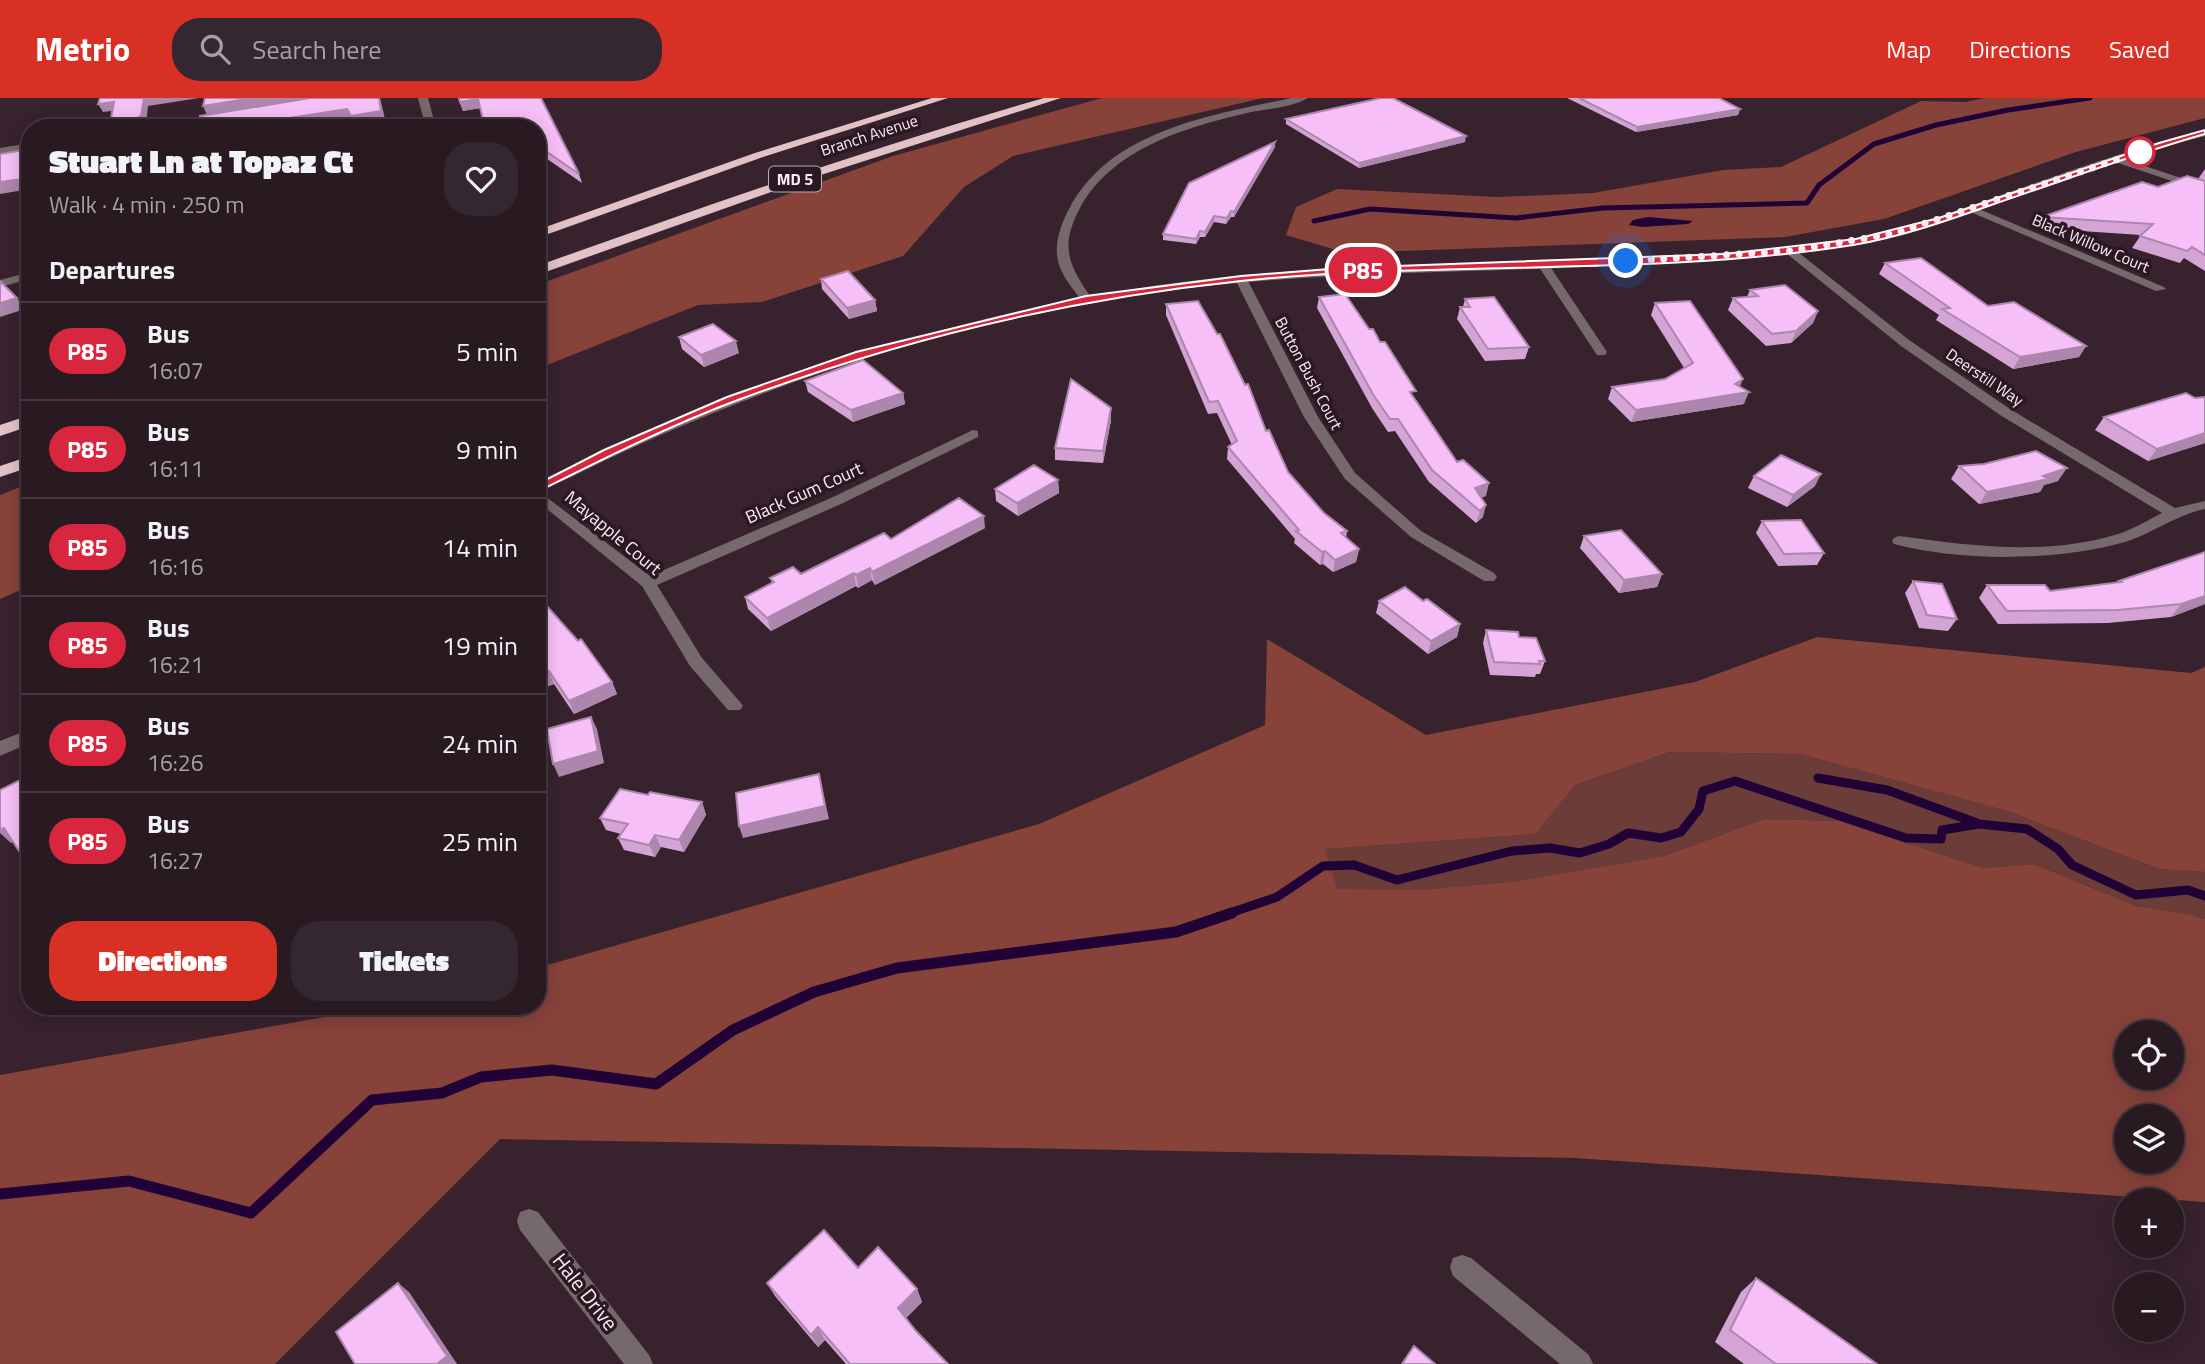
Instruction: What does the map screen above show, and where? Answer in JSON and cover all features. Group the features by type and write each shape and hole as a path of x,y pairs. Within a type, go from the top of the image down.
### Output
{"highway":[{"name":"Branch Avenue","path":"546,231 771,151 943,98"},
{"name":"Branch Avenue","path":"546,268 738,198 1056,98"},
{"path":"0,431 21,423"},
{"path":"0,472 21,464"}],"street":[{"path":"423,98 428,119"},
{"path":"1086,299 1067,271 1062,250 1064,232 1074,202 1108,167 1132,150 1190,126 1303,98"},
{"path":"204,119 230,115"},
{"path":"546,483 608,452 731,399 859,355 1086,299 1241,278 1342,271 1714,258 1790,251 1896,233 2205,133"},
{"path":"0,150 21,147"},
{"path":"2118,160 2205,189"},
{"name":"Black Willow Court","path":"1972,209 2160,289"},
{"name":"Deerstill Way","path":"1790,251 1905,343 2005,412 2173,513"},
{"path":"1543,264 1601,352"},
{"path":"0,284 21,278"},
{"name":"Button Bush Court","path":"1241,278 1311,417 1350,476 1416,534 1489,577"},
{"name":"Black Gum Court","path":"648,583 836,501 973,434"},
{"name":"Mayapple Court","path":"546,501 648,583 696,662 734,706"},
{"path":"1899,541 1967,550 2045,551 2143,531 2173,513 2205,505"},
{"path":"0,749 21,739"},
{"name":"Hale Drive","path":"529,1221 640,1364"},
{"path":"1462,1267 1580,1364"}],"shaded area":[{"path":"1102,98 1263,98 1013,156 964,187 903,256 762,302 698,305 546,365 546,282 893,156"},
{"path":"1985,98 2205,98 2205,118 2076,152 1884,219 1785,237 1346,253 1286,235 1296,207 1337,189 1497,197 1593,193 1723,170 1781,167 1921,101 1965,102"},
{"path":"1648,217 1693,221 1688,224 1642,227 1629,225 1633,220"},
{"path":"21,487 21,590 0,599 0,495"},
{"path":"1817,637 2191,673 2205,667 2205,872 2159,869 2010,812 1800,754 1670,752 1575,785 1536,834 1325,849 1337,889 1417,890 1509,882 1664,856 1764,819 1839,821 1984,868 2034,864 2137,906 2205,919 2205,1202 2184,1201 2184,1188 2114,1188 2114,1196 1575,1158 500,1139 275,1364 0,1364 0,1075 336,1015 546,1015 546,965 1039,824 1265,725 1267,639 1426,735 1695,682"},
{"path":"1670,752 1800,754 2010,812 2159,869 2205,872 2205,919 2137,906 2034,864 1984,868 1839,821 1764,819 1664,856 1509,882 1417,890 1337,890 1324,849 1536,834 1575,785"}],"building":[{"path":"100,98 144,98 141,116 135,119 111,119 114,102 98,104"},
{"path":"205,98 253,98 203,106"},
{"path":"310,98 379,98 381,111 351,116 347,109 283,119 199,119 200,116"},
{"path":"459,98 541,98 579,174 546,151 546,119 483,119 478,99 460,102"},
{"path":"1381,98 1393,98 1466,136 1359,163 1286,119"},
{"path":"1579,98 1719,98 1740,109 1637,127"},
{"path":"1275,142 1234,212 1231,211 1227,218 1214,216 1205,232 1200,231 1196,239 1163,234 1189,183"},
{"path":"21,150 21,179 0,182 0,154"},
{"path":"2187,176 2205,181 2205,255 2192,247 2187,251 2140,236 2153,224 2042,217 2142,182 2158,187"},
{"path":"1921,258 1988,306 2014,302 2086,346 2020,357 1942,309 1950,308 1885,263"},
{"path":"848,271 875,300 847,308 821,279"},
{"path":"0,281 17,298 0,303"},
{"path":"1785,285 1818,311 1796,331 1772,334 1733,298 1758,296 1750,290"},
{"path":"1345,294 1369,329 1373,329 1380,342 1385,342 1416,391 1410,392 1457,462 1463,460 1489,483 1475,488 1486,505 1480,511 1432,470 1398,419 1390,419 1374,396 1319,297"},
{"path":"1494,297 1529,347 1488,349 1460,307 1470,307 1465,299"},
{"path":"1198,301 1217,334 1220,334 1245,385 1248,384 1266,431 1269,430 1288,472 1324,513 1347,531 1341,533 1359,549 1335,560 1325,551 1322,552 1296,531 1299,530 1228,447 1237,441 1218,401 1209,402 1166,304"},
{"path":"1690,301 1743,379 1735,384 1749,392 1636,410 1612,387 1665,379 1693,363 1655,303"},
{"path":"713,324 736,341 701,355 679,337"},
{"path":"863,360 903,393 851,410 805,381"},
{"path":"1071,379 1111,408 1103,451 1055,448"},
{"path":"2186,393 2195,398 2205,397 2205,433 2157,449 2104,417"},
{"path":"2036,451 2067,468 2043,476 2048,479 1987,492 1959,466 1984,464"},
{"path":"1781,455 1821,474 1793,495 1754,476"},
{"path":"1034,465 1058,480 1017,503 995,489"},
{"path":"959,498 984,516 872,572 870,568 856,575 854,573 767,618 745,597 774,582 770,578 793,567 801,574 884,533 891,539"},
{"path":"1801,520 1824,553 1784,554 1762,521"},
{"path":"1621,530 1662,574 1624,580 1584,536"},
{"path":"2205,552 2205,596 2181,604 2118,610 2007,611 1987,585 2045,585 2050,591 2121,582 2119,581"},
{"path":"1913,581 1942,584 1957,619 1927,615"},
{"path":"1405,587 1423,601 1427,599 1460,624 1431,641 1379,601"},
{"path":"546,605 578,641 581,639 612,682 569,701 549,671 546,672"},
{"path":"1486,630 1518,632 1519,637 1536,638 1545,661 1539,661 1540,664 1494,662"},
{"path":"591,717 598,751 553,764 547,729"},
{"path":"819,774 825,806 739,826 736,793"},
{"path":"21,780 21,854 4,828 0,830 0,790"},
{"path":"620,789 702,802 679,840 655,835 649,845 618,838 628,824 600,818"},
{"path":"824,1230 858,1268 878,1247 917,1289 898,1308 948,1364 850,1364 818,1327 811,1335 767,1283"},
{"path":"1756,1278 1877,1364 1776,1364 1730,1330"},
{"path":"398,1283 447,1356 437,1364 355,1364 336,1332"},
{"path":"1414,1346 1435,1364 1402,1364"}],"waterway":[{"path":"1314,221 1370,209 1516,218 1603,208 1807,203 1819,185 1874,144 1936,125 2008,110 2090,98"},
{"path":"1818,778 1887,790 1977,823"},
{"path":"1227,914 1277,897 1323,866 1354,865 1397,880 1512,851 1550,848 1580,853 1609,844 1628,833 1661,838 1681,832 1699,809 1703,791 1735,781 1906,838 1941,839 1942,830 1979,824 2027,829 2058,849 2072,865 2136,895 2188,890 2205,896"},
{"path":"0,1194 129,1181 251,1213 372,1100 442,1093 481,1077 552,1070 656,1084 733,1030 814,992 897,968 1176,932 1232,913"}],"bus line":[{"name":"P85","path":"546,483 608,452 731,399 859,355 943,332 1086,299 1241,278 1342,271 1725,257 1856,242 1942,219 2162,144 2205,133"}],"route":[{"path":"1626,261 1725,257 1856,242 1942,219 2140,152"}]}
